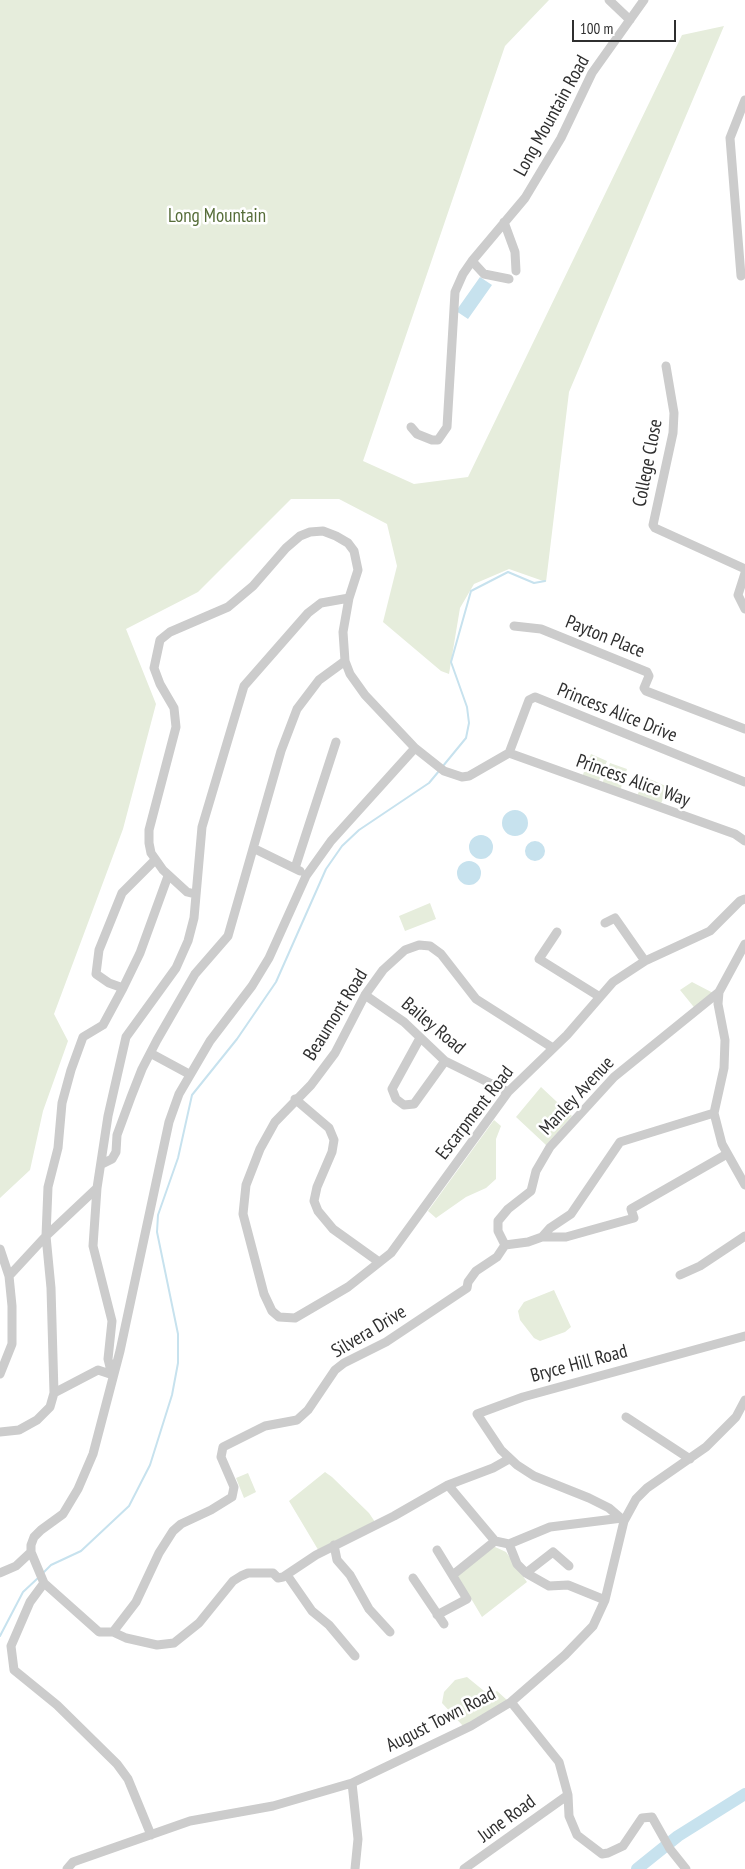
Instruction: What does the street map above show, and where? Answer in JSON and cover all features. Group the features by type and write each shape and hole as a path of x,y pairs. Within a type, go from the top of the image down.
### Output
{"street":[{"path":"609,0 630,20"},
{"name":"Long Mountain Road","path":"412,427 417,434 432,440 438,440 447,427 455,292 463,274 525,198 561,138 592,73 644,0"},
{"path":"740,276 730,138 745,100"},
{"path":"504,222 515,252 516,271"},
{"path":"472,261 484,274 509,279"},
{"name":"College Close","path":"666,366 674,413 673,433 653,525 745,571"},
{"path":"195,894 186,892 168,876 155,860 149,843 149,830 176,727 174,708 160,684 154,668 160,640 170,632 228,607 253,586 286,548 300,536 310,532 323,531 348,543 354,551 358,570 343,632 345,661 350,674 365,696 415,748 441,769 462,777 469,776 508,753"},
{"path":"745,571 738,595 745,609"},
{"path":"112,1375 108,1359 112,1321 92,1246 97,1188 108,1116 126,1037 176,968 188,941 194,918 202,827 244,686 308,613 321,603 350,598"},
{"name":"Payton Place","path":"514,626 540,629 647,672 649,676 644,688 646,691 745,729"},
{"path":"102,1164 112,1159 116,1152 117,1135 142,1069 195,974 228,936 255,849 276,768 297,709 319,680 345,661"},
{"name":"Princess Alice Drive","path":"508,753 529,700 535,697 745,782"},
{"path":"295,868 336,742"},
{"path":"0,1573 16,1566 30,1552 34,1537 62,1514 78,1490 93,1454 112,1375 120,1351 169,1122 189,1074 226,1017 252,986 269,958 306,876 331,840 415,748"},
{"name":"Princess Alice Way","path":"508,753 735,834 745,841"},
{"path":"255,849 295,868 306,876"},
{"path":"123,988 109,983 96,974 99,950 122,893 155,860"},
{"path":"0,1432 19,1430 37,1420 50,1407 54,1392 51,1288 46,1236 48,1186 58,1148 62,1103 83,1037 103,1026 140,953 168,876"},
{"name":"Escarpment Road","path":"286,1318 295,1318 324,1302 348,1287 391,1253 508,1092 567,1035 613,982 645,961 710,931 740,901 745,899"},
{"path":"605,923 615,918 645,961"},
{"path":"557,932 539,959 600,997"},
{"path":"745,944 719,992 718,1004 725,1040 724,1068 714,1113 717,1129 727,1154 745,1185"},
{"name":"Beaumont Road","path":"286,1318 272,1311 264,1294 243,1214 246,1185 260,1149 275,1122 295,1099 311,1085 335,1053 365,995 383,970 405,950 419,945 430,946 441,954 476,999 553,1048"},
{"name":"Manley Avenue","path":"504,1245 498,1232 498,1221 508,1209 531,1191 536,1171 550,1147 614,1077 719,992"},
{"name":"Bailey Road","path":"365,995 382,1005 445,1061 508,1092"},
{"path":"420,1038 392,1089 396,1099 404,1105 414,1104 445,1061"},
{"path":"152,1054 189,1074"},
{"path":"295,1099 329,1128 334,1140 332,1152 317,1187 314,1201 318,1211 333,1229 379,1262"},
{"path":"542,1237 550,1228 571,1214 620,1142 714,1113"},
{"path":"504,1245 513,1245 542,1237 566,1237 634,1218 631,1209 727,1154"},
{"path":"9,1276 46,1236 97,1188"},
{"path":"680,1275 700,1266 745,1236"},
{"name":"Silvera Drive","path":"113,1632 136,1602 159,1553 174,1531 181,1524 211,1510 232,1496 234,1488 221,1457 223,1447 265,1426 297,1420 308,1410 335,1370 344,1363 386,1342 467,1288 468,1282 476,1271 497,1257 504,1245"},
{"path":"0,1249 9,1276 12,1306 12,1344 0,1374"},
{"name":"Bryce Hill Road","path":"508,1459 477,1416 479,1412 523,1397 745,1336"},
{"path":"54,1392 98,1370 112,1375"},
{"name":"August Town Road","path":"67,1869 74,1862 190,1821 273,1806 352,1783 477,1723 511,1702 565,1655 594,1626 604,1600 623,1520 628,1510 647,1488 706,1447 736,1417 745,1400"},
{"path":"626,1417 690,1459"},
{"path":"30,1552 43,1580 99,1632 113,1632 126,1638 157,1645 174,1643 199,1623 232,1581 248,1573 273,1573 280,1578 287,1575 334,1545 394,1516 448,1485 493,1468 508,1459 534,1476 589,1498 623,1520"},
{"path":"448,1485 495,1541 509,1544 550,1527 623,1520"},
{"path":"454,1574 495,1541"},
{"path":"509,1544 517,1564 526,1573 549,1586 568,1585 604,1600"},
{"path":"334,1545 337,1560 350,1575 369,1609 390,1632"},
{"path":"437,1550 454,1574 467,1599 437,1615"},
{"path":"526,1573 553,1552 569,1566"},
{"path":"287,1575 312,1610 329,1625 355,1656"},
{"path":"413,1578 444,1624"},
{"path":"43,1580 30,1602 11,1646 11,1659 14,1670 57,1705 117,1764 132,1788 151,1835"},
{"path":"511,1702 559,1762 568,1795 569,1816 577,1835 602,1854 617,1850 623,1846 642,1818 652,1817 666,1842 686,1869"},
{"path":"352,1783 358,1839 355,1869"},
{"name":"June Road","path":"464,1869 568,1795"}],"green space":[{"name":"Long Mountain","path":"0,0 549,0 505,46 363,461 414,484 468,477 682,35 724,26 569,392 546,582 509,569 474,584 460,608 449,674 441,671 383,622 397,566 387,524 339,499 291,499 198,592 126,629 156,704 123,829 54,1014 68,1041 43,1111 30,1170 0,1198"},
{"path":"591,754 607,761 598,783 582,777"},
{"path":"610,763 627,769 620,791 602,784"},
{"path":"645,777 668,787 660,806 637,796"},
{"path":"430,903 436,919 405,931 399,916"},
{"path":"692,982 715,994 697,1011 680,990"},
{"path":"541,1087 572,1116 546,1145 516,1117"},
{"path":"494,1120 501,1126 496,1139 496,1179 486,1188 466,1197 436,1218 428,1211"},
{"path":"554,1290 571,1327 565,1332 540,1341 534,1338 520,1320 518,1311 524,1302"},
{"path":"325,1472 369,1513 375,1522 320,1553 289,1501"},
{"path":"248,1473 256,1492 244,1498 236,1478"},
{"path":"493,1546 506,1552 527,1582 482,1617 457,1575"},
{"path":"467,1677 489,1695 497,1691 507,1700 463,1726 442,1703 444,1692 455,1680"}],"water":[{"path":"480,277 492,285 468,319 456,311"},
{"path":"515,810 524,814 528,823 524,832 515,836 506,832 502,823 506,814"},
{"path":"476,835 486,835 493,842 493,852 486,859 476,859 469,852 469,842"},
{"path":"535,841 542,844 545,851 542,858 535,861 528,858 525,851 528,844"},
{"path":"469,861 478,864 481,873 478,882 469,885 460,882 457,873 460,864"}],"waterway":[{"path":"443,766 466,738 469,723 467,707 451,662 471,591 508,572 534,583 545,581"},
{"path":"43,1573 51,1565 81,1551 129,1506 150,1465 172,1395 178,1363 178,1334 157,1232 158,1215 178,1158 192,1095 237,1039 276,982 326,869 342,846 359,830 429,783 439,771"},
{"path":"0,1636 23,1592 38,1578"},
{"path":"637,1869 678,1836 745,1794"}]}
